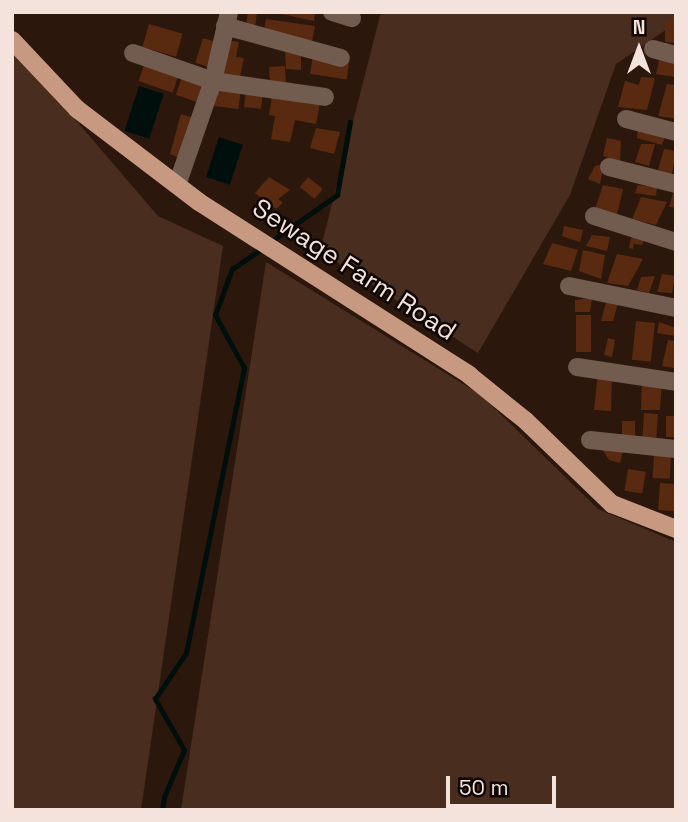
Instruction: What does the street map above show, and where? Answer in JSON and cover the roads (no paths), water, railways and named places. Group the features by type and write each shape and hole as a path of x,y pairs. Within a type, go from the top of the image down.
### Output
{"main road":[{"name":"Sewage Farm Road","path":"12,40 77,109 177,185 468,375 526,421 612,504 676,529"}],"street":[{"path":"332,12 352,18"},
{"path":"177,185 213,81 227,19 341,58"},
{"path":"653,50 676,55"},
{"path":"133,53 213,81 325,97"},
{"path":"626,119 676,132"},
{"path":"609,167 676,184"},
{"path":"594,216 676,242"},
{"path":"569,285 676,309"},
{"path":"577,367 676,382"},
{"path":"590,440 676,449"}],"waterway":[{"path":"270,242 337,195 350,122"},
{"path":"162,810 164,797 184,750 155,699 186,653 244,368 215,315 232,269 263,248"}]}
